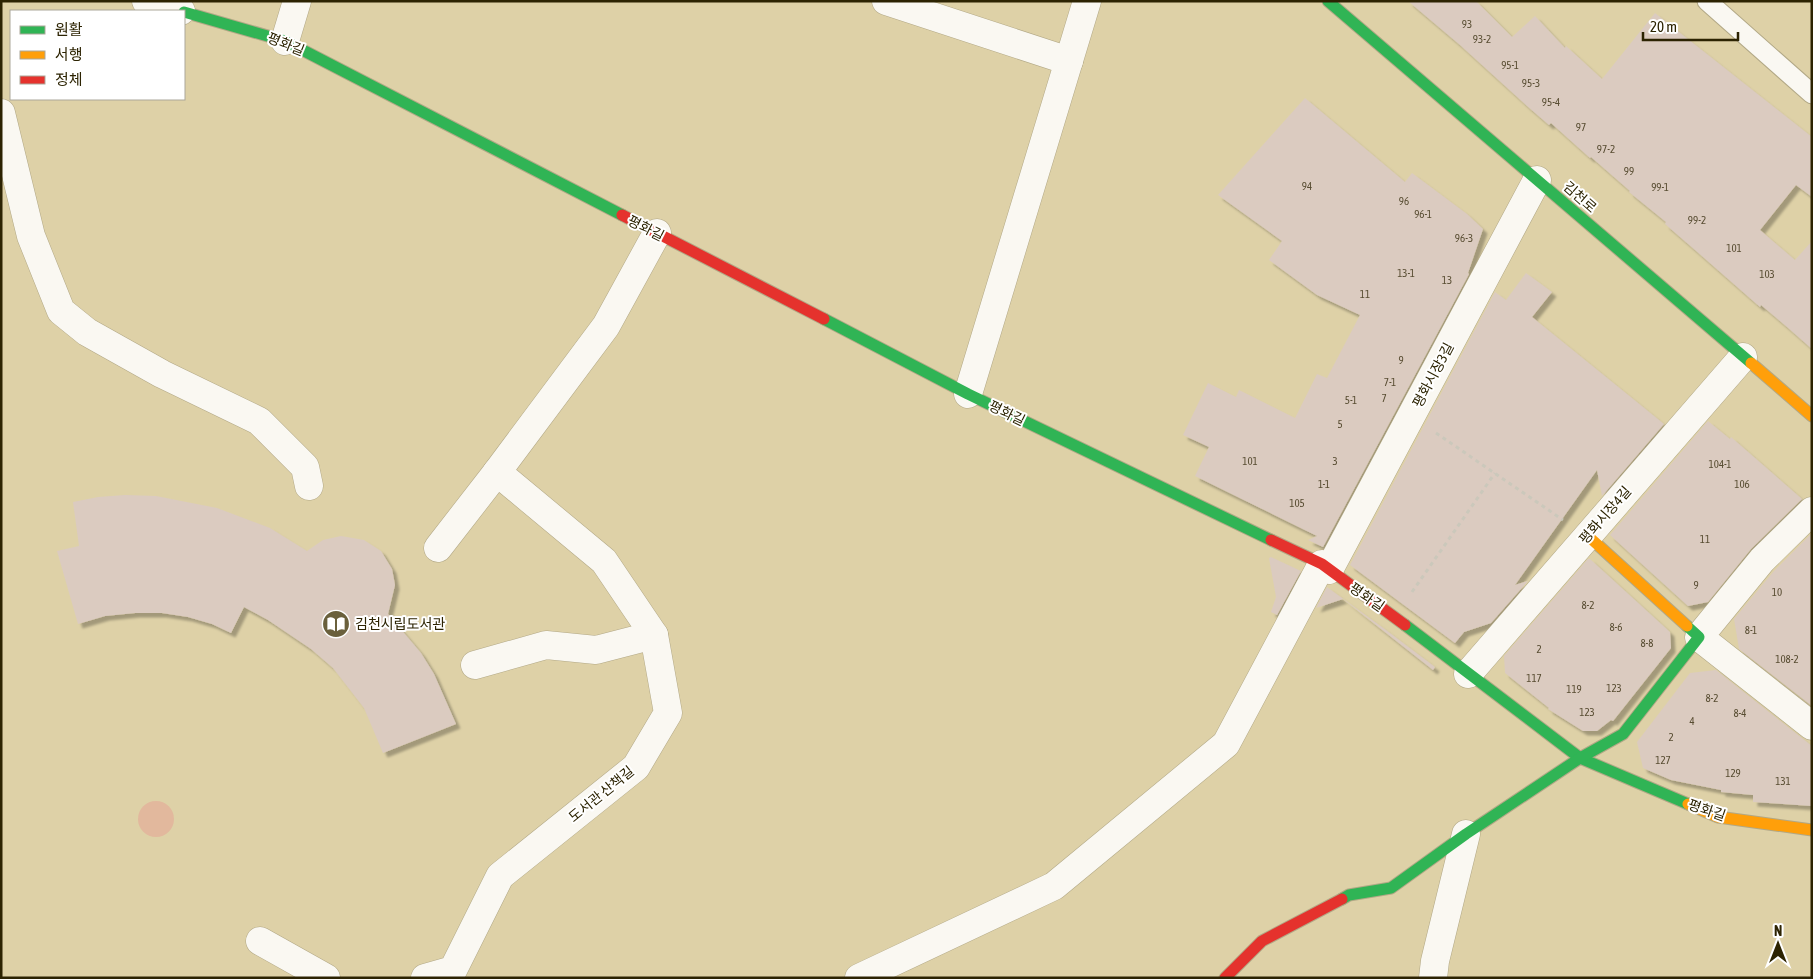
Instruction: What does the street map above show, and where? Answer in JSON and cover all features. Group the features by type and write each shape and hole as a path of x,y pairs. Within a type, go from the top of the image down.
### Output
{"street":[{"name":"평화길","path":"146,1 175,10"},
{"path":"285,41 297,1"},
{"path":"886,1 1069,61"},
{"path":"968,394 1087,1"},
{"name":"김천로","path":"1328,1 1490,142 1538,180 1812,416"},
{"name":"평화길","path":"185,13 285,41 968,394 1326,567 1395,617 1580,758 1718,816 1812,830"},
{"path":"1,113 31,236 61,311 87,332 162,374 258,421 305,467 309,486"},
{"name":"평화시장3길","path":"859,978 1054,886 1226,744 1411,416 1538,180"},
{"path":"438,548 498,472 606,326 657,233"},
{"name":"평화시장4길","path":"1468,674 1743,357"},
{"name":"도서관 산책길","path":"425,978 453,970 500,876 636,767 668,713 654,635 604,561 498,472"},
{"path":"1225,978 1262,941 1349,895 1391,888 1466,834 1580,758 1623,734 1762,560 1812,511"},
{"path":"1588,536 1699,637 1812,726"},
{"path":"474,665 546,645 596,650 654,635"},
{"path":"1433,978 1435,961 1466,834"},
{"path":"260,941 326,978"}],"lane":[{"path":"1707,1 1812,94"}],"path":[{"path":"1411,416 1561,518"},
{"path":"1395,617 1495,473"}],"shaded area":[{"path":"156,801 168,807 174,819 168,831 156,837 144,831 138,819 144,807"}],"building":[{"path":"1408,1 1476,1 1512,37 1535,16 1565,48 1566,46 1602,79 1655,13 1812,137 1812,197 1796,185 1760,230 1795,260 1812,241 1812,349 1761,305 1760,307 1665,224 1666,222 1551,123 1549,125"},
{"path":"1305,98 1405,182 1412,173 1467,214 1483,229 1469,274 1323,547 1308,540 1317,536 1195,476 1209,447 1183,435 1208,383 1236,397 1239,390 1295,418 1317,374 1327,378 1360,315 1317,295 1269,260 1282,241 1218,195"},
{"path":"1526,273 1552,292 1532,317 1664,424 1602,496 1597,470 1515,585 1528,581 1491,623 1464,632 1455,643 1350,565 1495,292 1506,300"},
{"path":"1708,421 1730,439 1731,437 1802,499 1751,549 1708,602 1688,606 1610,535"},
{"name":"김천시립도서관","path":"125,495 156,496 217,508 270,528 307,551 323,540 341,536 364,540 381,551 392,569 395,585 388,614 421,653 434,674 456,724 383,753 364,708 333,668 311,649 268,620 244,607 231,633 212,624 188,617 162,613 105,616 78,624 57,551 79,546 73,502 98,497"},
{"path":"1812,533 1812,706 1739,649 1734,619 1774,571"},
{"path":"1271,557 1301,571 1277,615 1271,612 1276,597 1269,558"},
{"path":"1588,559 1670,632 1671,648 1613,721 1611,720 1597,731 1583,731 1548,709 1505,673 1504,656"},
{"path":"1327,587 1435,667 1433,670 1343,599 1316,608"},
{"path":"1716,670 1812,746 1812,806 1753,802 1753,795 1721,792 1721,790 1671,780 1643,768 1637,742 1690,673"}],"traffic: fast":[{"path":"1328,1 1751,363"},
{"path":"185,12 285,41 622,215"},
{"path":"824,319 968,394 1271,540"},
{"path":"1405,625 1580,758 1688,804"},
{"path":"1342,899 1349,895 1391,888 1466,834 1580,758 1623,734 1699,637 1687,626"}],"traffic: slow":[{"path":"1751,363 1812,416"},
{"path":"1588,536 1687,626"},
{"path":"1688,804 1718,817 1812,830"}],"traffic: jam":[{"path":"622,215 824,319"},
{"path":"1271,540 1322,564 1405,625"},
{"path":"1225,978 1262,941 1342,899"}],"place":[{"name":"김천시립도서관","path":"336,624"}]}
